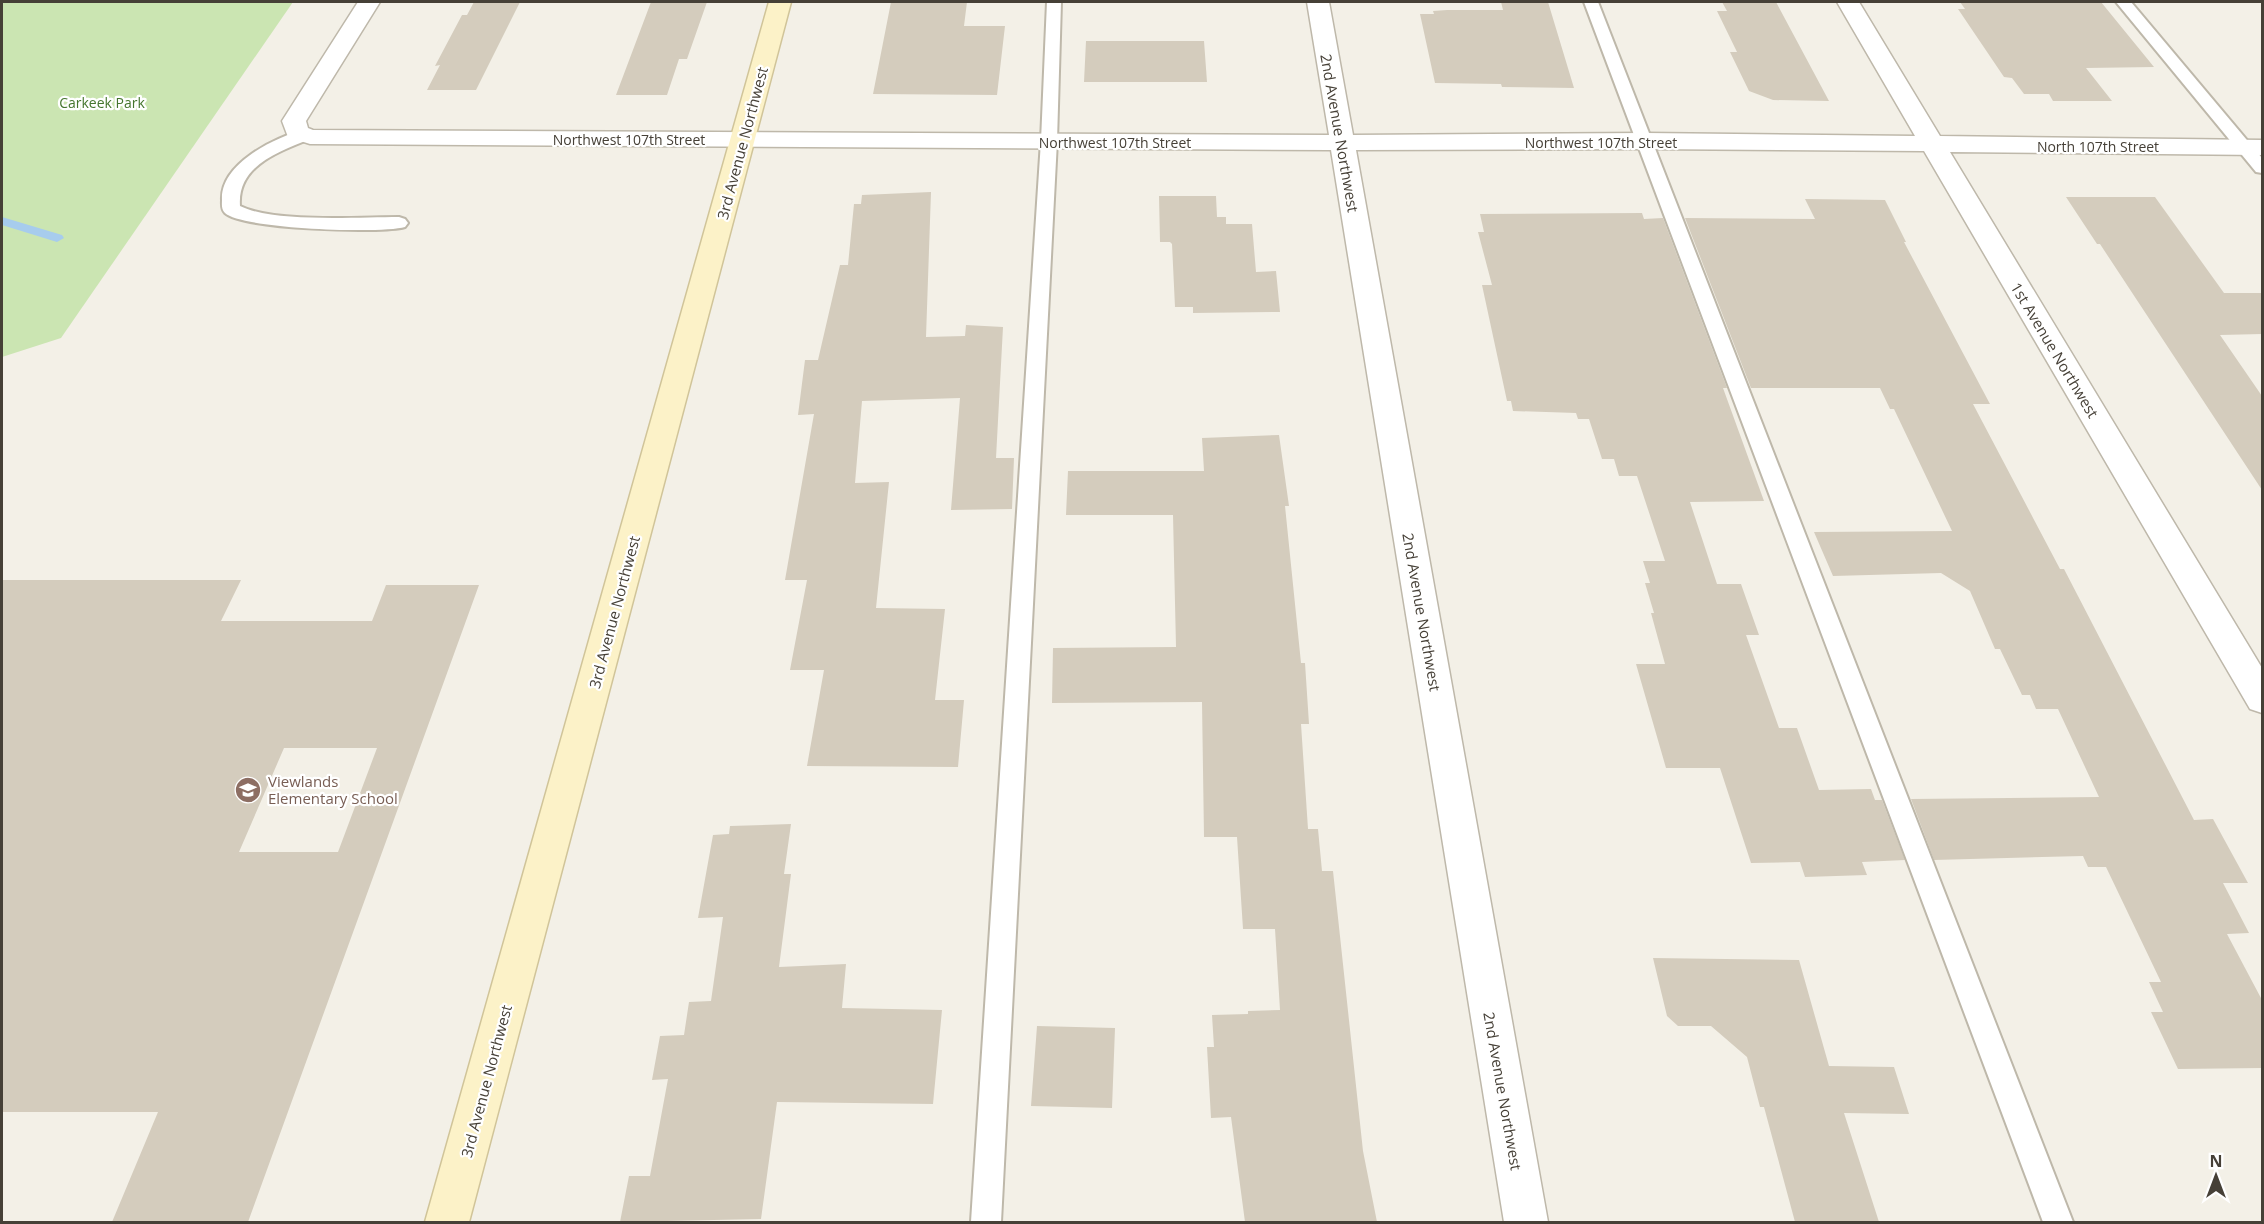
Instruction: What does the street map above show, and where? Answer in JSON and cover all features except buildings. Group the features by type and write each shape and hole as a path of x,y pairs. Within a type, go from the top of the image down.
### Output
{"street":[{"path":"300,133 294,121 369,2"},
{"name":"3rd Avenue Northwest","path":"447,1222 780,2"},
{"name":"2nd Avenue Northwest","path":"1318,2 1526,1222"},
{"name":"1st Avenue Northwest","path":"1848,2 2262,698"},
{"name":"Northwest 107th Street","path":"300,133 310,137 1342,142 1646,141 1934,146"},
{"name":"North 107th Street","path":"1934,146 2254,147"}],"lane":[{"path":"986,1222 1049,141 1054,2"},
{"path":"1591,2 2058,1222"},
{"path":"2123,2 2254,147 2262,168"},
{"path":"300,133 248,165 231,187 231,209 247,218 284,222 399,223"}],"green space":[{"name":"Carkeek Park","path":"2,2 293,2 61,338 2,357"}],"waterway":[{"path":"2,221 57,238"}],"place":[{"name":"Viewlands Elementary School","path":"248,790"}]}
